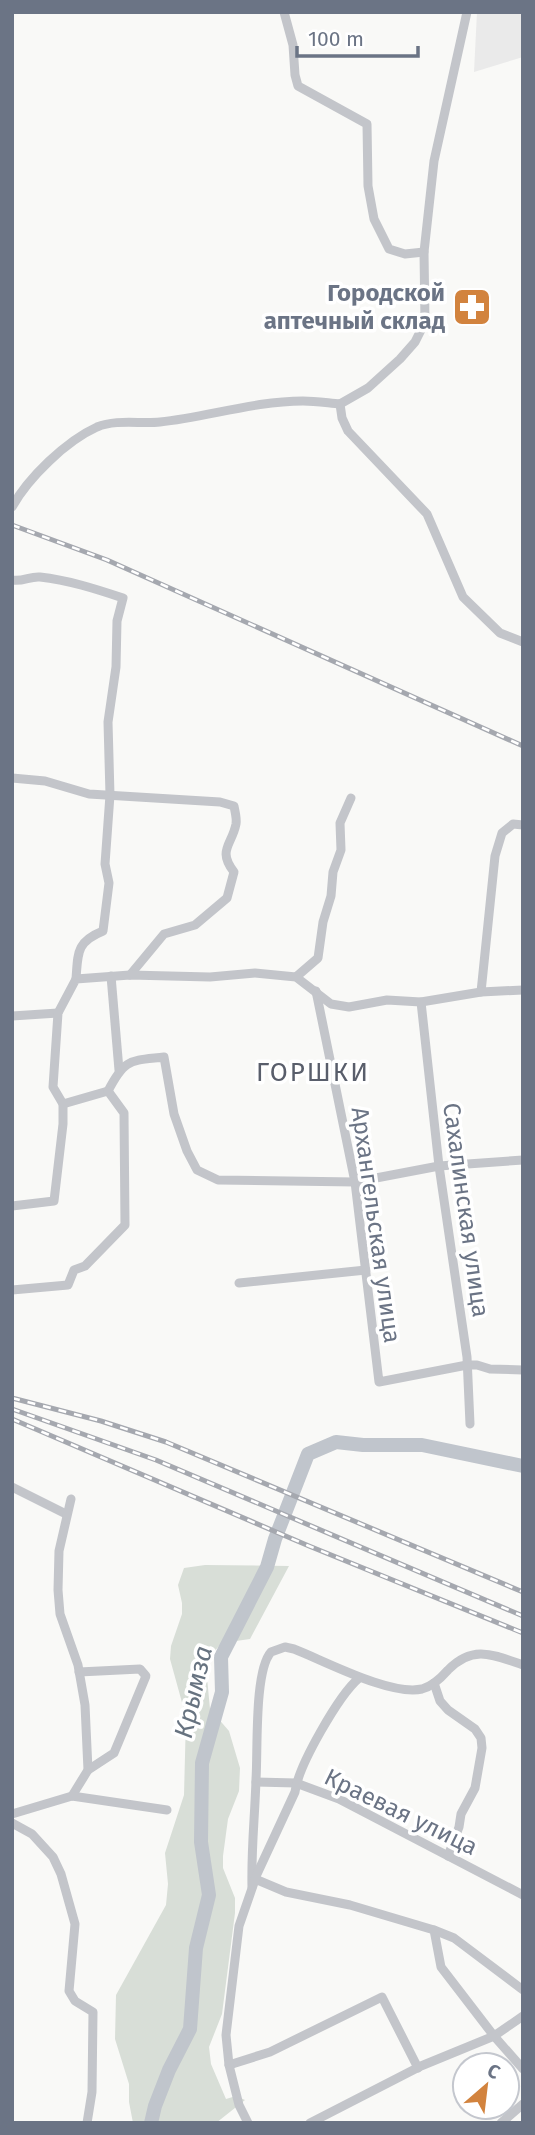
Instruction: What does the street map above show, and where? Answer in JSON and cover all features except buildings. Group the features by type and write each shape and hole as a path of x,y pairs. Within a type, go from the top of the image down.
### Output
{"street":[{"path":"284,12 293,45 298,86 367,124 368,186 374,219 389,249 405,254 424,252"},
{"path":"12,507 46,464 98,426 189,419 303,401 340,404 376,380 400,359 421,332 425,322 424,252 434,161 467,12"},
{"path":"340,404 348,431 427,514 463,597 500,633 523,642"},
{"path":"12,580 19,582 36,576 85,586 123,598 117,621 116,667 108,722 110,795 105,864 110,883 103,931 89,937 82,944 76,979 58,1013 53,1087 63,1104 63,1124 54,1201 12,1206"},
{"path":"12,778 45,781 89,794 220,802 234,806 237,821 225,850 227,863 234,872 227,898 195,925 164,934 130,975"},
{"path":"296,977 318,958 323,922 331,896 333,872 341,850 340,823 351,798"},
{"path":"481,992 495,856 502,832 513,824 523,825"},
{"path":"76,979 130,975 210,977 255,972 296,977 331,1004 349,1007 387,1000 421,1002 481,992 523,990"},
{"path":"111,976 119,1070"},
{"name":"Архангельская улица","path":"316,991 355,1182 379,1382 467,1365"},
{"name":"Сахалинская улица","path":"421,1002 439,1166 467,1365 470,1424"},
{"path":"12,1016 58,1013"},
{"path":"63,1104 108,1091 119,1070 132,1060 164,1057 174,1114 187,1151 197,1170 218,1180 355,1182 439,1166 523,1160"},
{"path":"12,1290 68,1285 74,1270 85,1266 125,1225 124,1112 108,1091"},
{"path":"239,1283 366,1270"},
{"path":"467,1365 523,1370"},
{"path":"12,1487 66,1514"},
{"path":"71,1499 59,1551 58,1590 60,1614 79,1672 85,1704 88,1770"},
{"path":"253,1883 252,1835 260,1692 263,1667 271,1652 285,1647 294,1649 349,1671 359,1678 411,1690 424,1689 434,1683 457,1661 488,1653 523,1665"},
{"path":"72,1796 88,1770 114,1753 146,1676 140,1669 79,1672"},
{"path":"248,2123 239,2105 229,2065 226,2035 239,1926 253,1883 295,1793 296,1783 331,1715 359,1678"},
{"path":"434,1683 440,1701 475,1728 481,1738 482,1748 475,1787 461,1814 448,1856"},
{"name":"Краевая улица","path":"256,1782 296,1783 339,1799 523,1895"},
{"path":"12,1814 72,1796 167,1810"},
{"path":"12,1824 32,1834 53,1857 61,1874 75,1924 69,1991 75,2001 93,2011 92,2092 88,2123"},
{"path":"253,1883 350,1905 434,1930 454,1938 523,1990"},
{"path":"434,1930 441,1967 523,2070"},
{"path":"229,2065 270,2052 382,1997 418,2068"},
{"path":"310,2123 418,2068 494,2036 523,2016"},
{"path":"501,2123 523,2104"}],"shaded area":[{"path":"477,12 523,12 523,57 474,72"},
{"path":"205,1565 289,1566 250,1639 222,1643 209,1657 206,1667 210,1709 229,1731 240,1768 239,1791 228,1819 223,1856 223,1868 235,1898 235,1913 222,2014 209,2047 211,2064 226,2099 236,2096 245,2100 216,2123 133,2123 129,2084 115,2039 116,1995 166,1905 168,1884 165,1853 184,1795 186,1717 170,1659 171,1646 182,1614 178,1585 184,1568"}],"waterway":[{"name":"Крымза","path":"151,2123 169,2070 190,2029 196,1948 209,1895 201,1842 202,1763 222,1692 221,1657 267,1567 308,1454 336,1442 422,1445 523,1466"}],"railway":[{"path":"12,525 107,560 523,746"},
{"path":"12,1398 101,1421 166,1442 523,1592"},
{"path":"12,1409 156,1460 523,1616"},
{"path":"12,1419 309,1546 523,1633"}],"place":[{"name":"Городской аптечный склад","path":"472,307"}],"district":[{"name":"ГОРШКИ","path":"313,1072"}]}
